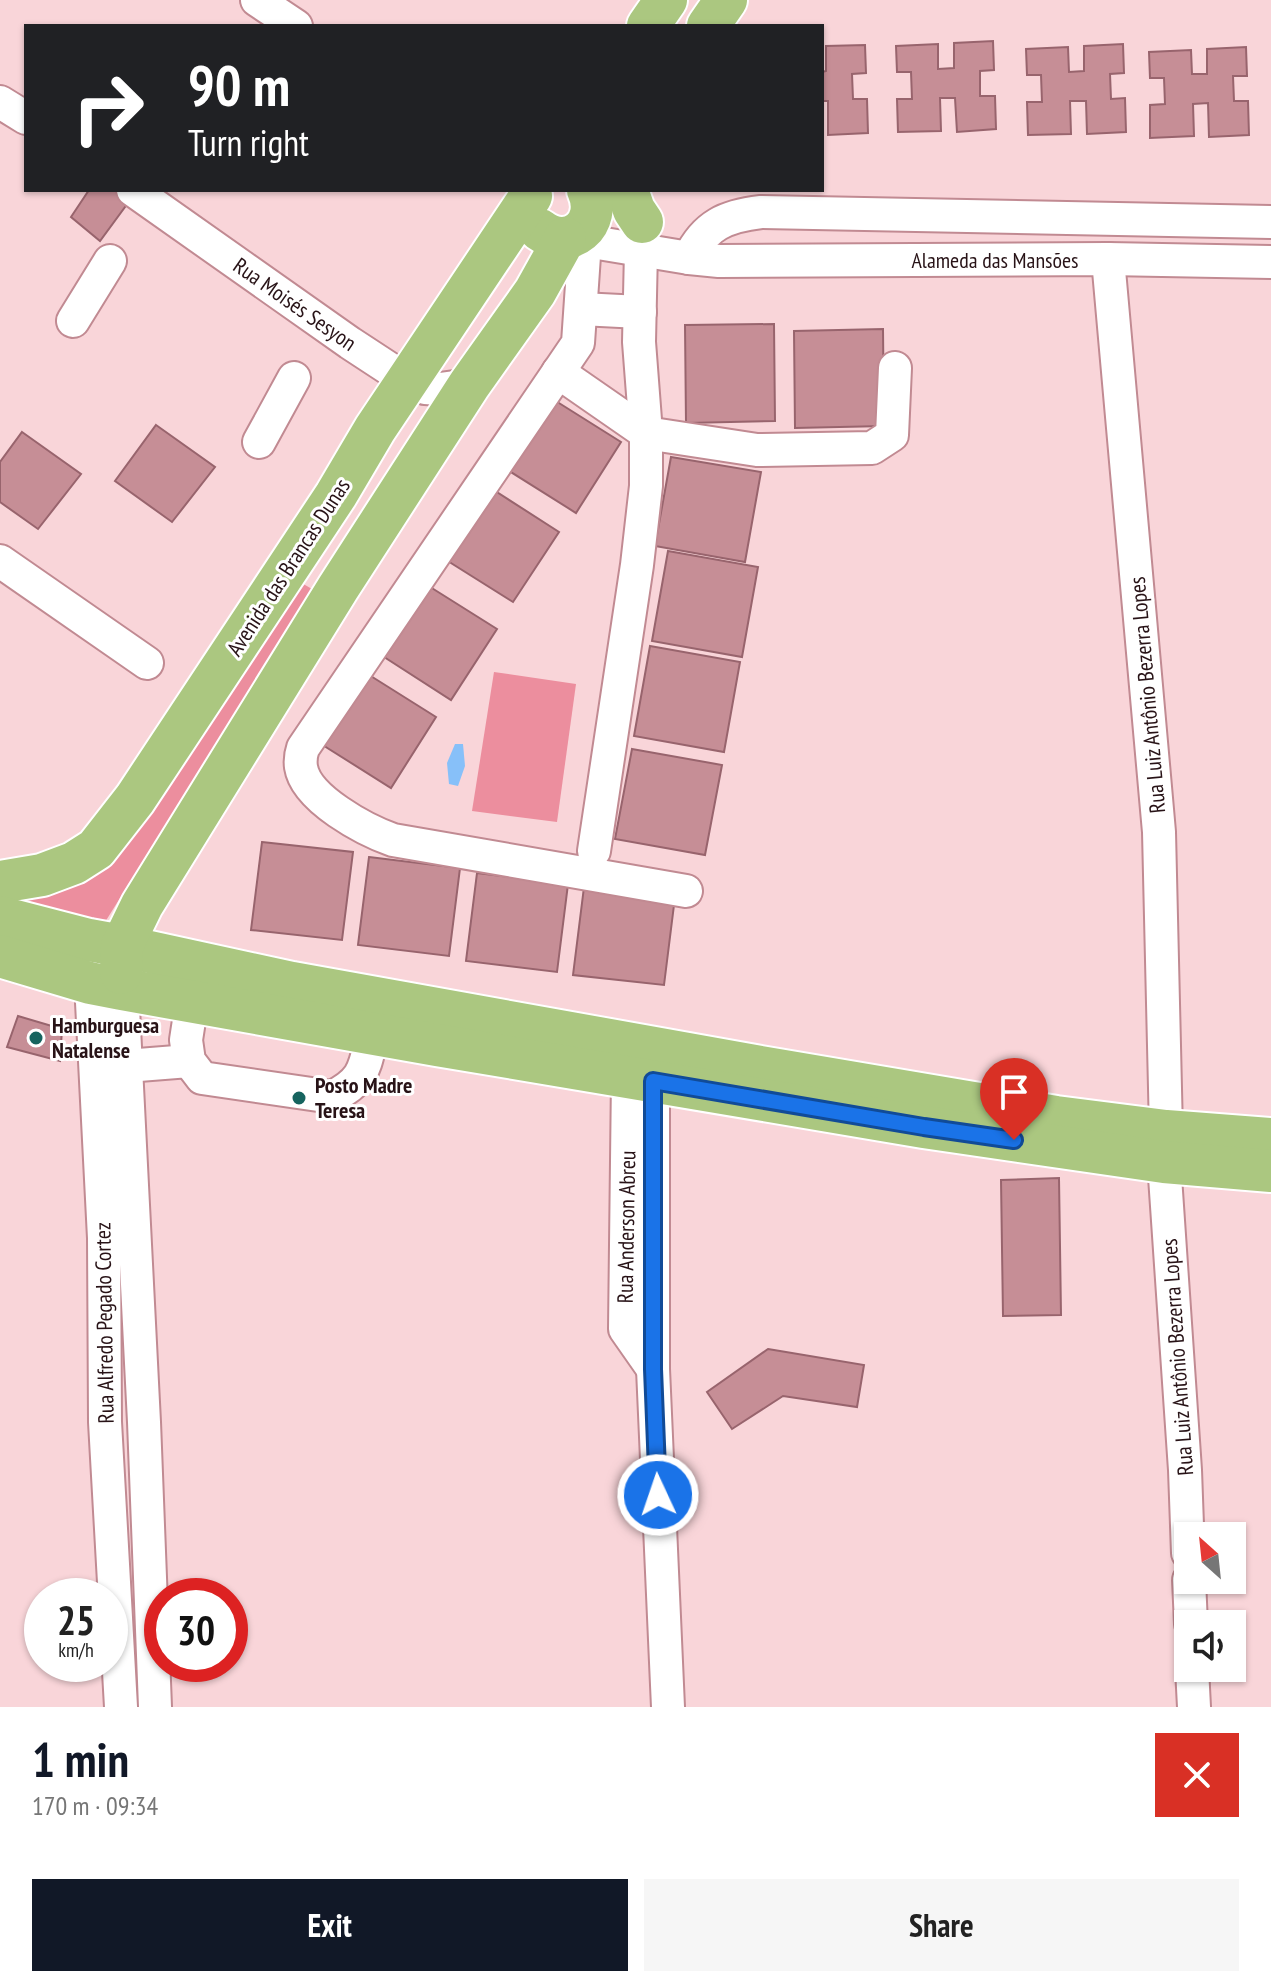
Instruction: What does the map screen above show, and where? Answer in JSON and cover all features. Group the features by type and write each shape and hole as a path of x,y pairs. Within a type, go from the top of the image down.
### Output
{"main road":[{"path":"649,24 666,0"},
{"path":"709,24 726,0"},
{"path":"530,193 529,206 534,224 549,236 573,239"},
{"name":"Avenida das Brancas Dunas","path":"0,882 42,875 74,863 96,849 135,799 295,558 375,429 530,193"},
{"path":"106,943 142,905 338,588 469,385 573,239 585,227 593,208 611,206"},
{"path":"295,558 338,588"},
{"path":"0,917 292,983 1056,1117 1165,1147 1271,1171"},
{"name":"Rua Alfredo Pegado Cortez","path":"106,943 106,986"},
{"path":"0,956 106,986 924,1127 1165,1147 1271,1139"}],"street":[{"path":"257,0 293,24"},
{"path":"0,102 24,117"},
{"name":"Rua Moisés Sesyon","path":"136,192 408,381 425,388 440,389 469,385"},
{"path":"594,851 646,486 640,312 611,206"},
{"name":"Alameda das Mansões","path":"573,239 611,206 701,255 1271,262"},
{"path":"701,255 717,224 739,214 761,212 1271,222"},
{"path":"573,239 581,309 578,343 303,748 300,764 304,778 314,792 355,824 393,840 686,891"},
{"name":"Rua Luiz Antônio Bezerra Lopes","path":"1108,259 1159,832 1165,1147 1187,1522"},
{"path":"73,321 110,261"},
{"path":"581,309 640,312"},
{"path":"558,372 646,433 757,450 872,448 892,435 895,368"},
{"path":"259,442 294,378"},
{"path":"0,561 147,663"},
{"name":"Rua Alfredo Pegado Cortez","path":"106,986 126,1066 149,1578"},
{"name":"Rua Alfredo Pegado Cortez","path":"106,986 105,1422 114,1578"},
{"path":"192,1001 186,1040 189,1061 202,1078 332,1097 349,1089 362,1075 373,1033"},
{"path":"126,1066 189,1061"},
{"name":"Rua Anderson Abreu","path":"641,1079 625,1329 653,1369 668,1707"},
{"path":"105,1422 144,1422"},
{"path":"110,1501 146,1498"},
{"path":"1193,1682 1194,1707"},
{"path":"121,1700 155,1699"}],"shaded area":[{"path":"293,578 312,589 102,927 0,901 52,889"},
{"path":"494,672 576,684 557,822 472,811"}],"water":[{"path":"455,744 463,744 465,766 458,786 449,784 447,763"}],"building":[{"path":"993,41 994,70 980,71 980,96 995,96 996,129 957,132 955,98 940,98 941,131 898,132 897,99 912,99 911,72 897,72 896,46 938,44 938,69 954,68 954,43"},
{"path":"1123,44 1124,73 1110,74 1111,99 1125,98 1126,132 1087,134 1086,101 1070,101 1071,134 1028,135 1027,102 1042,102 1041,75 1027,75 1026,49 1068,47 1069,72 1084,71 1084,46"},
{"path":"865,45 866,73 852,74 853,99 867,99 868,133 828,135 828,101 824,101 826,46"},
{"path":"1246,47 1247,76 1233,76 1234,101 1248,101 1249,135 1209,137 1208,103 1193,104 1194,136 1150,138 1150,105 1165,104 1164,78 1150,78 1149,52 1191,50 1192,74 1207,74 1207,49"},
{"path":"88,192 136,192 100,241 71,217"},
{"path":"774,324 775,421 686,423 685,325"},
{"path":"883,329 884,426 795,428 794,331"},
{"path":"551,398 621,442 576,513 506,469"},
{"path":"156,425 215,467 172,522 115,481"},
{"path":"22,432 81,474 38,529 0,502 0,462"},
{"path":"671,457 761,472 745,562 655,546"},
{"path":"489,487 559,532 513,602 443,558"},
{"path":"668,551 758,567 742,657 652,641"},
{"path":"427,585 497,629 451,700 381,655"},
{"path":"650,646 740,662 724,752 634,736"},
{"path":"366,673 436,717 391,788 321,744"},
{"path":"632,749 722,765 705,855 615,839"},
{"path":"262,842 353,852 342,940 251,930"},
{"path":"369,857 460,868 449,956 358,945"},
{"path":"477,873 568,884 557,972 466,961"},
{"path":"584,887 675,897 664,985 573,975"},
{"name":"Hamburguesa Natalense","path":"18,1016 62,1029 60,1061 7,1047"},
{"path":"1059,1178 1061,1315 1003,1316 1001,1180"},
{"path":"768,1349 864,1365 857,1407 783,1396 732,1429 707,1392"}],"place":[{"name":"Hamburguesa Natalense","path":"36,1038"},
{"name":"Posto Madre Teresa","path":"299,1098"}],"route":[{"path":"658,1495 653,1369 653,1081 1014,1140"}]}
